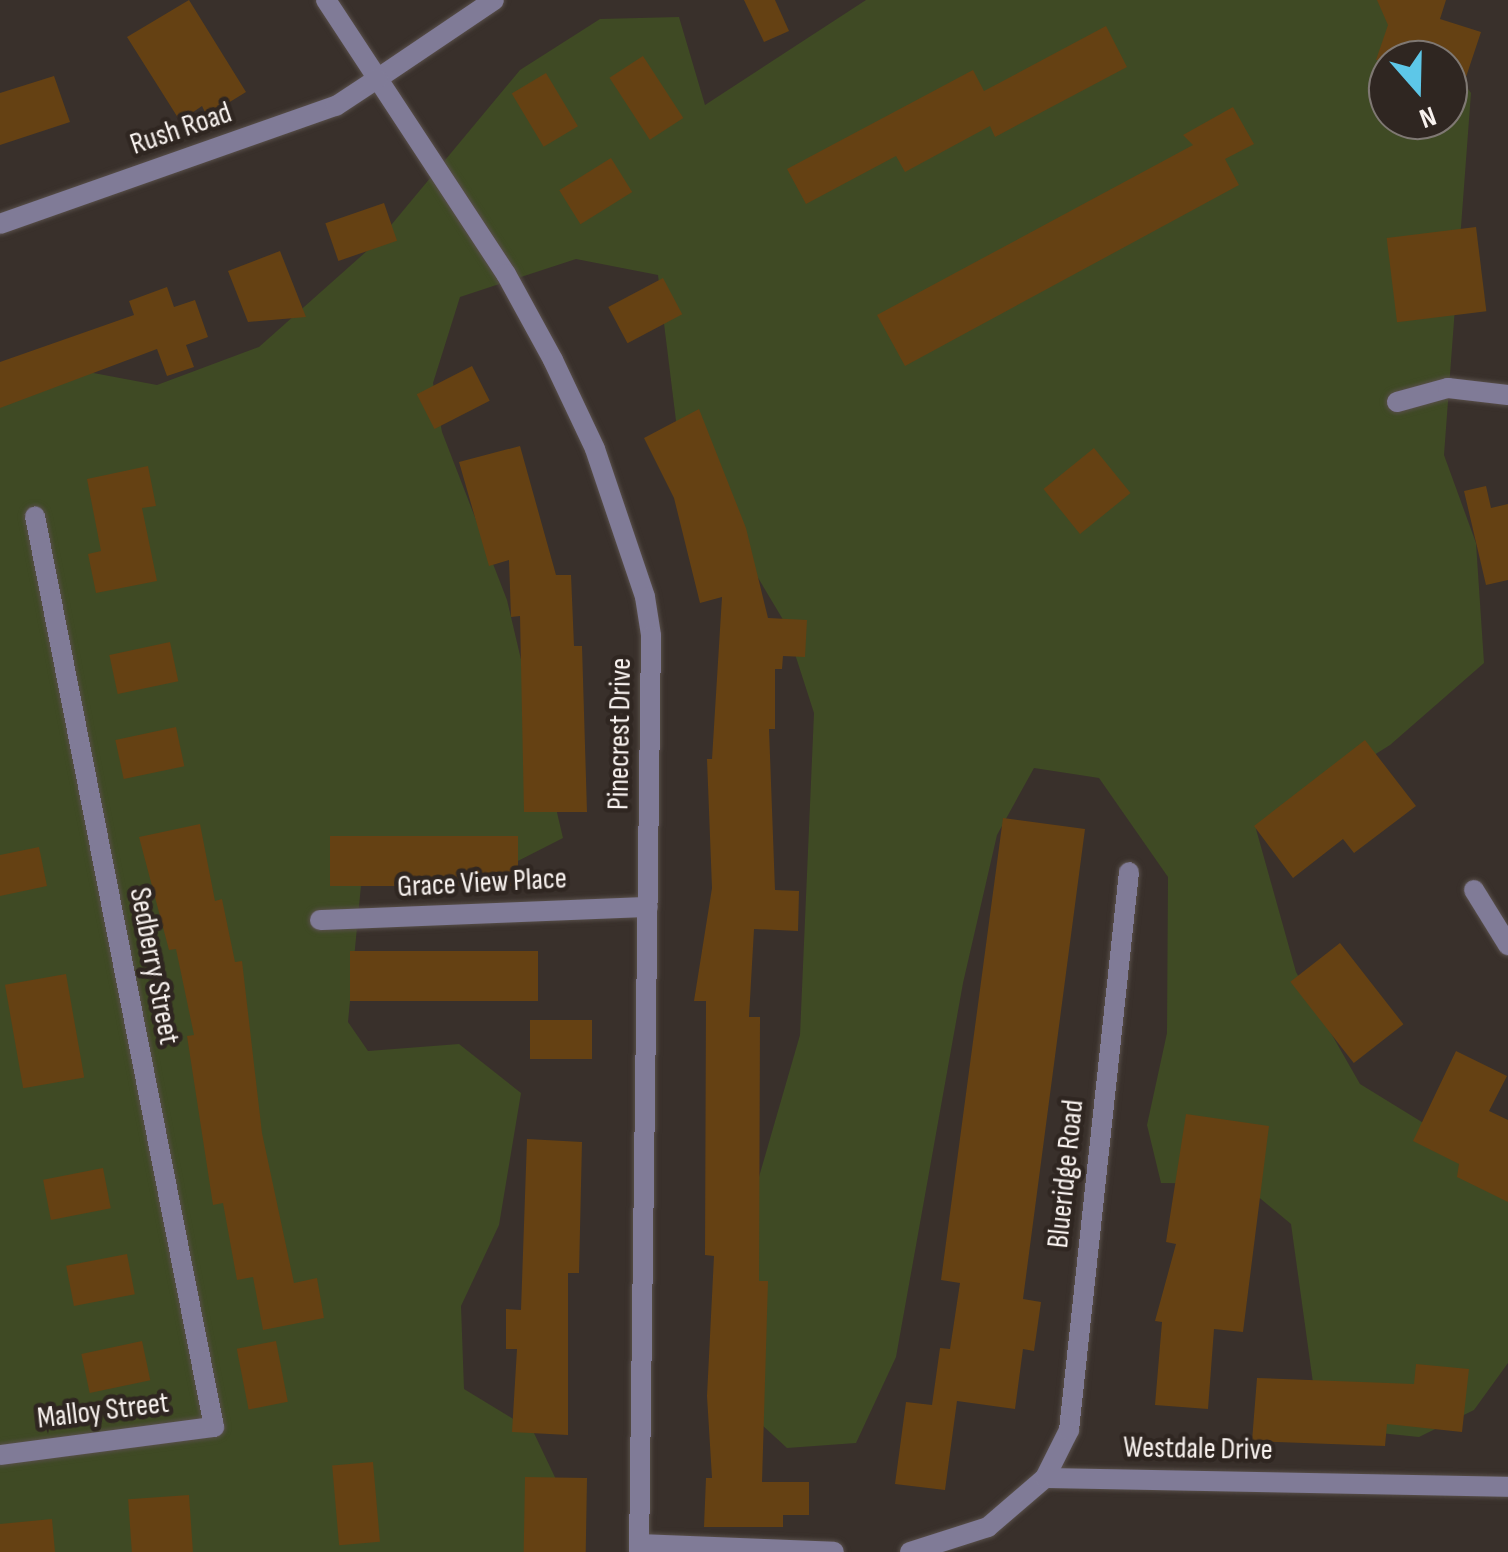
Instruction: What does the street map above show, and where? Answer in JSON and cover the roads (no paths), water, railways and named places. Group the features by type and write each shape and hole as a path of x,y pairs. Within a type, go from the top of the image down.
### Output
{"street":[{"name":"Pinecrest Drive","path":"326,0 516,292 560,374 622,522 650,636 639,1548"},
{"name":"Rush Road","path":"0,224 336,106 494,0"},
{"path":"1397,402 1448,388 1508,395"},
{"name":"Sedberry Street","path":"34,516 214,1428"},
{"name":"Blueridge Road","path":"1046,1478 1069,1430 1129,872"},
{"path":"1474,890 1508,945"},
{"name":"Grace View Place","path":"320,920 648,907"},
{"name":"Malloy Street","path":"0,1455 214,1428"},
{"path":"910,1552 988,1527 1046,1478"},
{"name":"Westdale Drive","path":"1046,1478 1508,1487"},
{"path":"639,1548 834,1552"}]}
